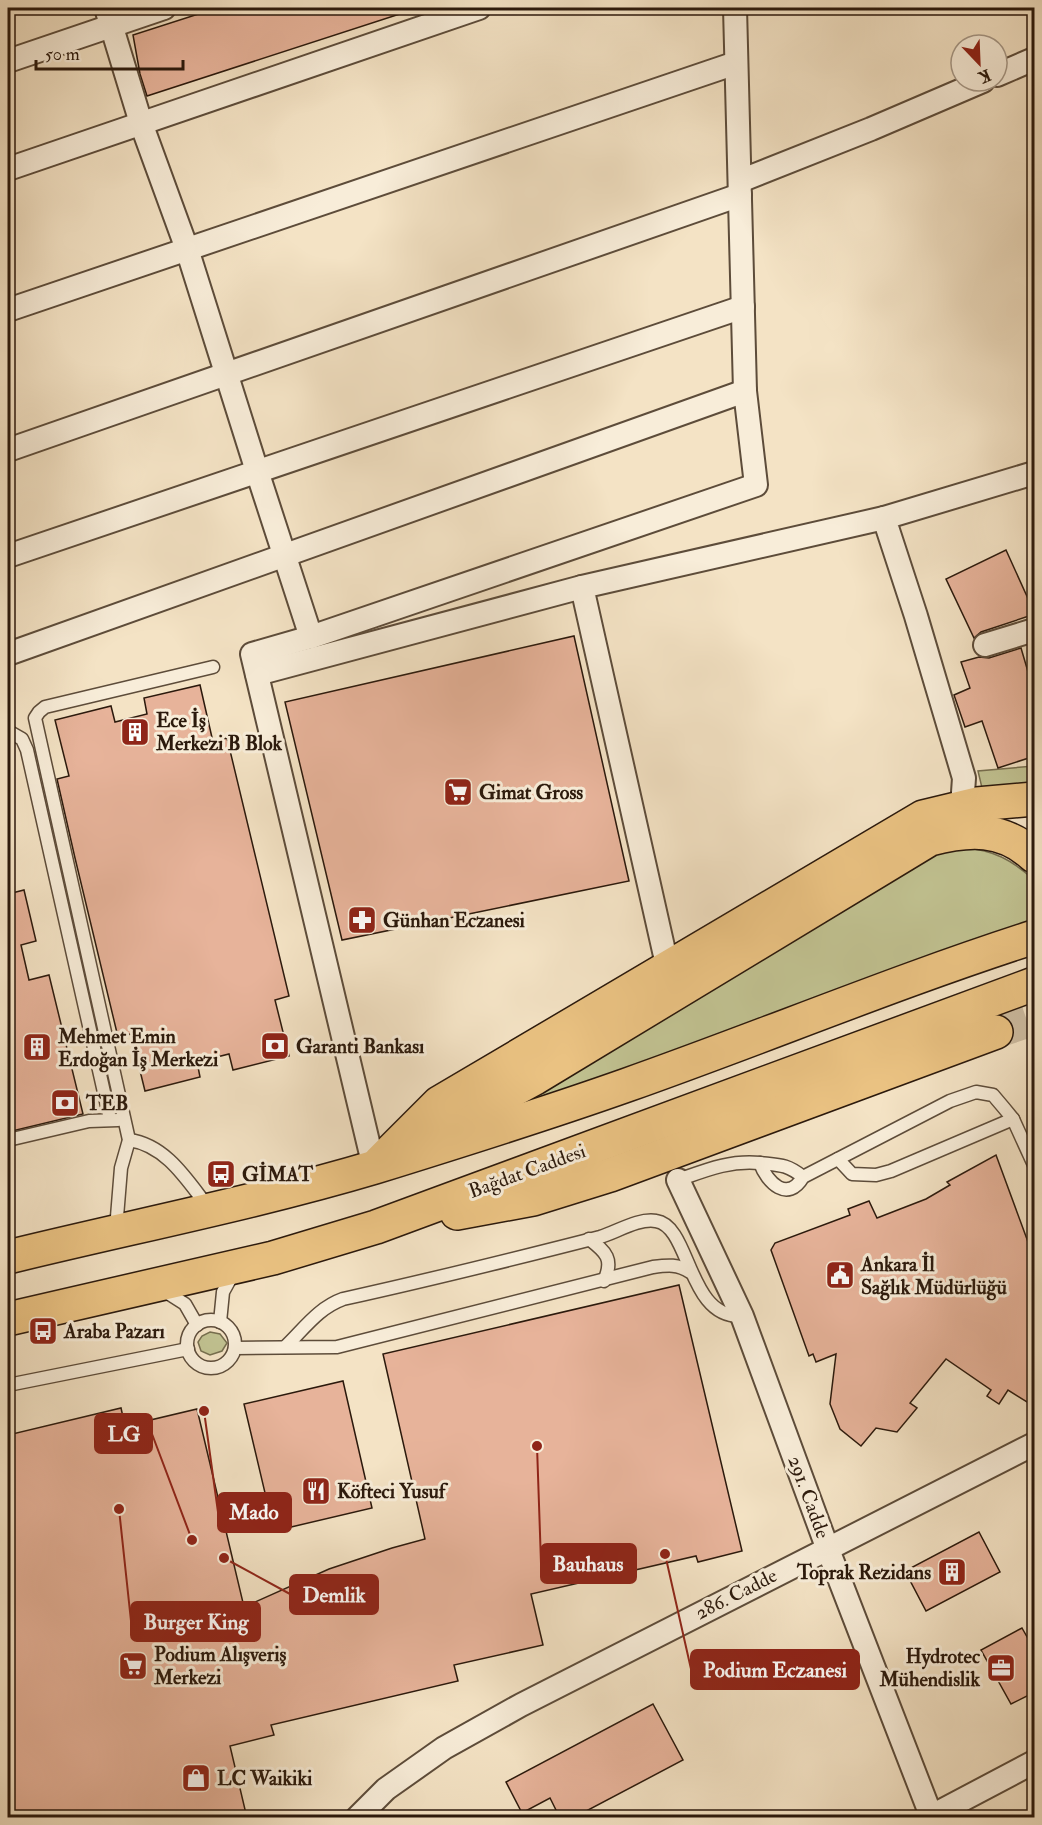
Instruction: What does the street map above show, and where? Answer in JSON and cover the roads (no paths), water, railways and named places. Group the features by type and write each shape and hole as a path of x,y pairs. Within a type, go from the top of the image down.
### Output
{"main road":[{"path":"374,1167 440,1103 668,969 853,856 923,817 977,804 1035,799"},
{"path":"374,1167 535,1078 930,839 957,832 992,832 1023,846 1035,856"},
{"path":"8,1257 116,1230 211,1210 374,1167 626,1085 1028,938"},
{"name":"Bağdat Caddesi","path":"8,1319 273,1258 376,1227 1034,984"},
{"path":"376,1227 533,1199 599,1179 996,1032"}],"street":[{"path":"8,61 108,16 164,8"},
{"path":"8,169 479,8"},
{"path":"374,1167 252,654 311,637 756,485 745,391 735,8"},
{"path":"108,16 141,123 187,249 311,637"},
{"path":"1009,70 1035,59"},
{"path":"8,310 736,63"},
{"path":"8,450 226,374 740,188 955,93"},
{"path":"8,556 743,307"},
{"path":"8,654 745,391"},
{"path":"257,674 582,587 884,518 1035,473"},
{"path":"884,518 964,778 962,807"},
{"path":"582,587 668,969"},
{"path":"985,645 1035,630"},
{"name":"291. Cadde","path":"678,1180 742,1316 827,1547 931,1817"},
{"name":"286. Cadde","path":"357,1818 386,1789 444,1748 521,1705 827,1547 1035,1444"},
{"path":"931,1817 1035,1762"}],"lane":[{"path":"116,1230 121,1168 129,1140 35,718 45,707 213,667"},
{"path":"8,730 22,739 27,750 110,1119"},
{"path":"760,1163 765,1174 779,1188 786,1190 794,1188 803,1177 950,1101 976,1092 993,1095 1013,1119 1035,1165"},
{"path":"838,1159 852,1174 876,1175 891,1171 1013,1119"},
{"path":"8,1140 89,1121 125,1120"},
{"path":"129,1140 143,1142 160,1152 176,1167 211,1210"},
{"path":"678,1180 730,1162 748,1161 783,1165 803,1177"},
{"path":"285,1347 327,1305 342,1299 446,1276 589,1239 640,1223 658,1221 670,1229 690,1272 707,1299 720,1313 733,1317 742,1316"},
{"path":"589,1239 605,1252 609,1261 609,1271 604,1281"},
{"path":"235,1348 337,1347 669,1265 681,1266 690,1272"},
{"path":"220,1322 223,1292 227,1281 238,1266"},
{"path":"154,1286 185,1304 197,1325"},
{"path":"212,1320 220,1322 232,1332 235,1348 228,1361 215,1367 208,1367 195,1361 188,1349 189,1335 197,1325 212,1320"},
{"path":"8,1385 188,1349"}],"tunnel":[{"path":"996,1032 1034,1019"}],"place":[{"name":"Ece İş Merkezi B Blok","path":"135,732"},
{"name":"Gimat Gross","path":"458,792"},
{"name":"Günhan Eczanesi","path":"362,920"},
{"name":"Garanti Bankası","path":"275,1046"},
{"name":"Mehmet Emin Erdoğan İş Merkezi","path":"37,1047"},
{"name":"TEB","path":"65,1103"},
{"name":"GİMAT","path":"221,1174"},
{"name":"Ankara İl Sağlık Müdürlüğü","path":"840,1275"},
{"name":"Araba Pazarı","path":"43,1331"},
{"name":"Mado","path":"204,1411"},
{"name":"Bauhaus","path":"537,1446"},
{"name":"Köfteci Yusuf","path":"316,1491"},
{"name":"Burger King","path":"119,1509"},
{"name":"LG","path":"192,1540"},
{"name":"Podium Eczanesi","path":"665,1554"},
{"name":"Demlik","path":"224,1558"},
{"name":"Toprak Rezidans","path":"952,1572"},
{"name":"Podium Alışveriş Merkezi","path":"133,1666"},
{"name":"Hydrotec Mühendislik","path":"1001,1668"},
{"name":"LC Waikiki","path":"196,1778"}]}
